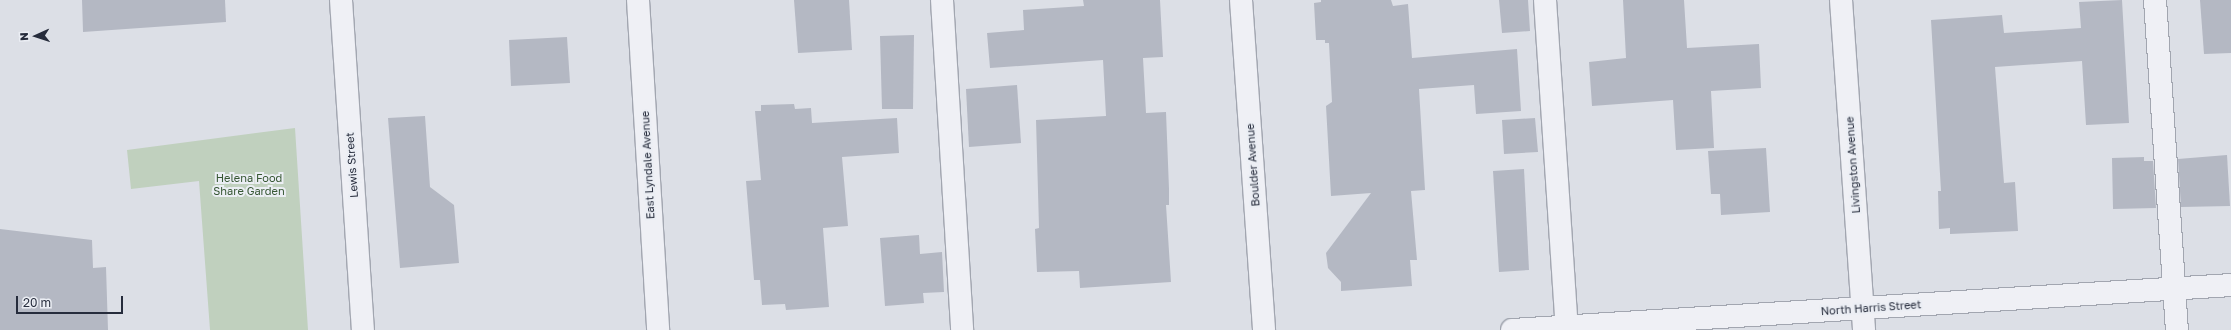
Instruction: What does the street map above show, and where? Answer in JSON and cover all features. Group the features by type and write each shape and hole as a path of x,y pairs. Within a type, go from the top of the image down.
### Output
{"street":[{"name":"Lewis Street","path":"341,0 363,330"},
{"name":"East Lyndale Avenue","path":"638,0 658,330"},
{"path":"942,0 962,330"},
{"name":"Boulder Avenue","path":"1241,0 1264,330"},
{"path":"1544,0 1567,327"},
{"name":"Livingston Avenue","path":"1841,0 1864,330"},
{"path":"2156,0 2177,330"},
{"name":"North Harris Street","path":"1512,330 2231,285"}],"green space":[{"name":"Helena Food Share Garden","path":"295,128 308,330 210,330 199,181 131,189 127,150"}],"building":[{"path":"82,0 225,0 226,22 83,32"},
{"path":"794,0 849,0 852,50 798,53"},
{"path":"1083,0 1160,0 1163,57 1143,58 1146,113 1166,112 1169,205 1166,205 1171,282 1080,288 1079,271 1037,272 1035,229 1039,228 1036,120 1106,116 1103,60 990,68 987,33 1024,30 1023,10 1084,6"},
{"path":"1321,0 1391,0 1393,6 1408,4 1412,58 1517,49 1521,111 1476,114 1474,85 1419,89 1425,190 1411,191 1417,260 1410,260 1412,286 1341,291 1341,282 1328,268 1326,253 1371,193 1331,196 1326,106 1332,102 1329,43 1325,43 1325,40 1316,40 1314,3 1321,2"},
{"path":"1499,0 1528,0 1530,31 1502,33"},
{"path":"1623,0 1684,0 1687,48 1759,44 1761,88 1711,91 1714,148 1676,150 1673,100 1592,106 1589,62 1626,58"},
{"path":"2122,0 2129,123 2086,125 2082,61 1995,67 2004,183 2015,182 2018,231 1950,234 1950,228 1939,229 1938,191 1941,191 1931,20 2002,15 2004,33 2081,28 2079,2"},
{"path":"2200,0 2231,0 2231,53 2204,54"},
{"path":"914,35 913,109 882,109 880,36"},
{"path":"567,37 570,83 511,86 509,40"},
{"path":"1017,85 1021,143 969,147 966,89"},
{"path":"794,104 795,109 811,108 812,123 897,118 899,153 842,157 848,226 823,228 829,307 786,310 785,304 762,305 760,280 754,280 746,181 761,180 755,111 761,111 761,105"},
{"path":"425,116 430,187 454,205 459,263 400,268 388,118"},
{"path":"1535,118 1538,152 1504,154 1502,120"},
{"path":"1766,148 1770,212 1721,215 1720,194 1711,194 1708,151"},
{"path":"2227,155 2230,206 2181,207 2178,159"},
{"path":"2144,157 2144,161 2153,161 2156,208 2113,209 2112,158"},
{"path":"1524,169 1529,270 1499,272 1493,171"},
{"path":"0,229 92,240 93,268 106,267 108,330 0,330"},
{"path":"919,235 920,254 942,252 944,292 923,293 924,303 885,306 880,238"}]}
